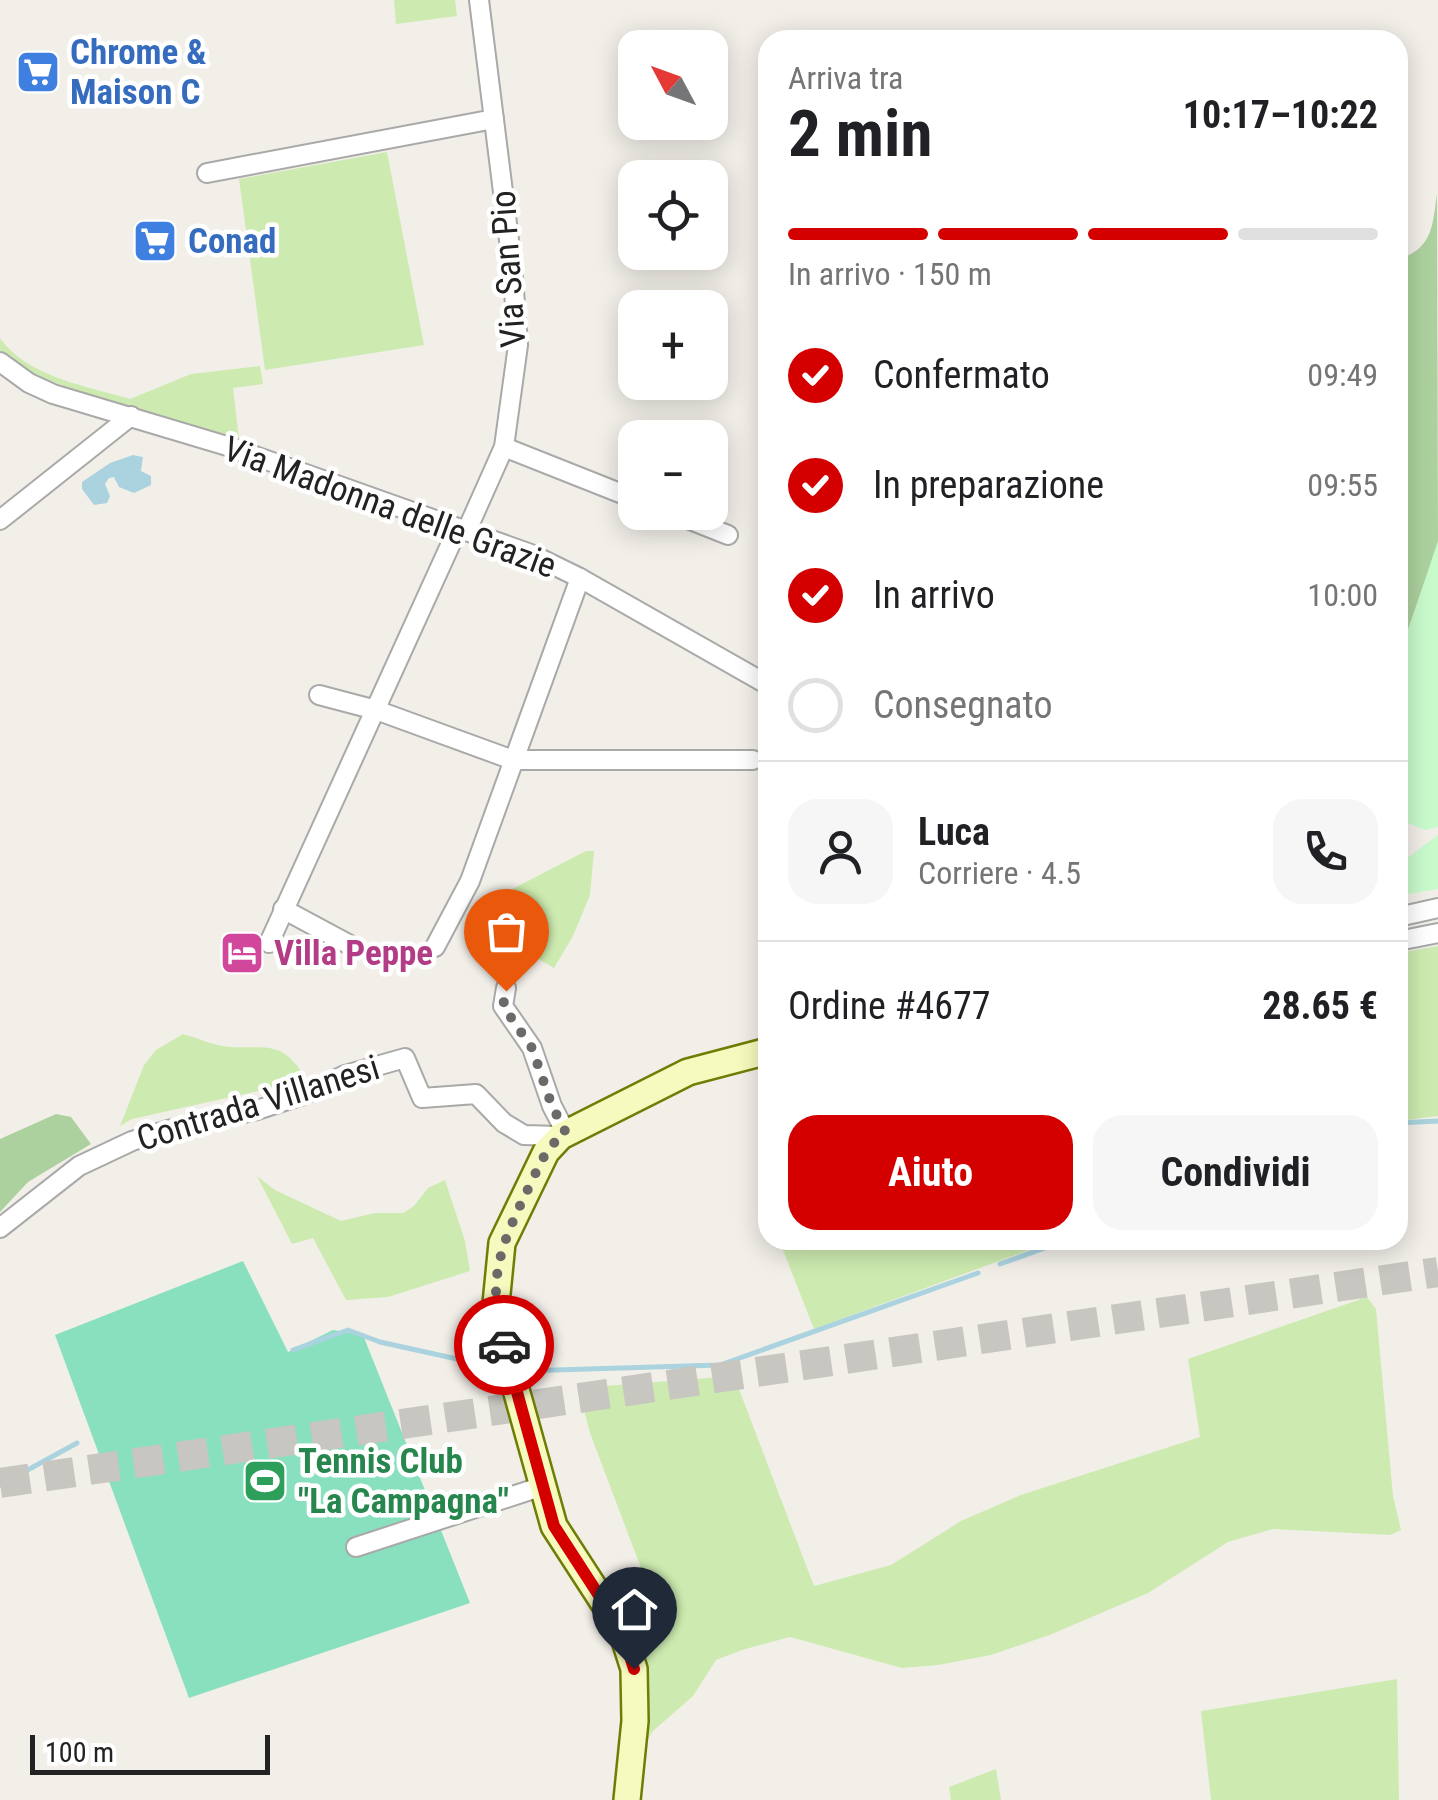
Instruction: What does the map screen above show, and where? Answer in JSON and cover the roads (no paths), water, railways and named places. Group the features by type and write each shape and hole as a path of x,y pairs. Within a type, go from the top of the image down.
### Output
{"street":[{"name":"Via San Pio","path":"462,529 504,447 518,345 512,264 479,0"},
{"path":"208,172 494,120"},
{"name":"Via Madonna delle Grazie","path":"0,362 29,383 54,394 131,416 531,554 758,679"},
{"path":"0,520 131,416"},
{"path":"504,447 618,492"},
{"path":"269,943 462,529"},
{"path":"715,530 728,535"},
{"path":"435,947 470,881 580,578"},
{"path":"319,695 376,710 512,760 753,760"},
{"path":"1408,915 1438,908"},
{"path":"283,909 350,945"},
{"path":"1408,939 1438,933"},
{"path":"506,988 503,1006 532,1048 563,1134"},
{"path":"627,1800 636,1721 634,1669 622,1631 554,1526 495,1314 502,1242 546,1152 563,1134 688,1072 758,1053"},
{"name":"Contrada Villanesi","path":"0,1228 79,1166 132,1141 257,1110 303,1095 345,1075 404,1058 422,1098 476,1094 504,1124 524,1135 563,1134"},
{"path":"356,1547 543,1486"}],"water":[{"path":"133,455 143,457 141,471 151,476 151,485 134,493 119,487 114,477 109,478 105,484 110,496 107,503 94,505 82,489 82,482 110,463"}],"waterway":[{"path":"1408,1122 1438,1121"},
{"path":"1000,1264 1039,1250"},
{"path":"522,1371 720,1365 978,1273"},
{"path":"293,1350 348,1330 380,1342 498,1368"},
{"path":"0,1485 77,1443"}],"tunnel":[{"path":"0,1483 1438,1272"}],"place":[{"name":"Chrome & Maison C","path":"38,72"},
{"name":"Conad","path":"155,241"},
{"name":"Villa Peppe","path":"242,953"},
{"name":"Tennis Club \"La Campagna\"","path":"265,1481"}]}
